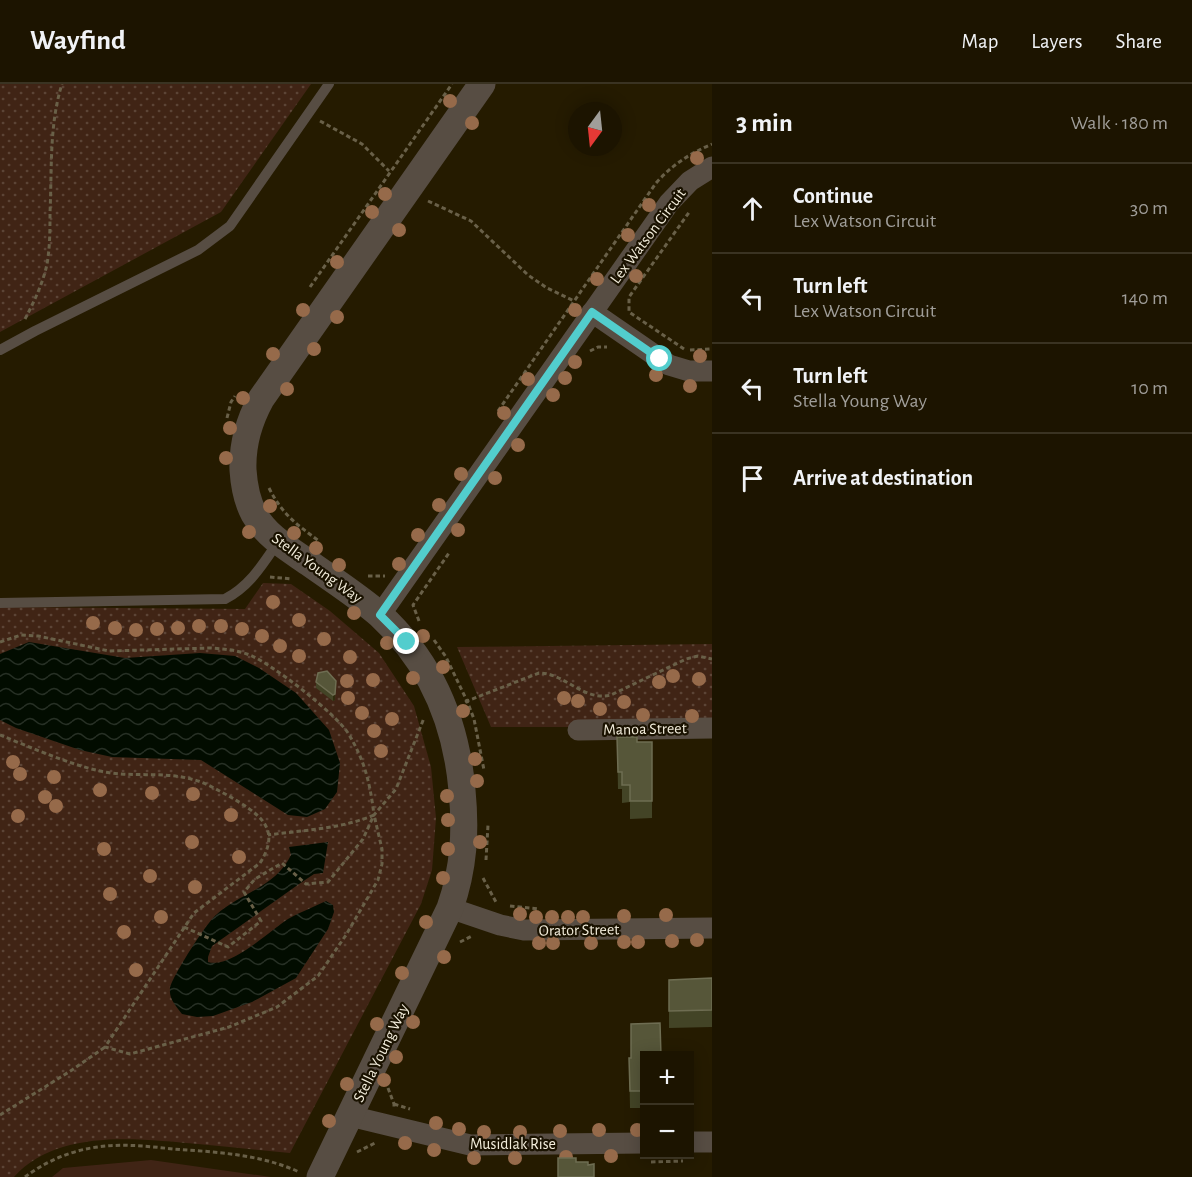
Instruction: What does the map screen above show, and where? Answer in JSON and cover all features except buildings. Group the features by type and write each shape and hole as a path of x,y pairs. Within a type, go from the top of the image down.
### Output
{"street":[{"name":"Stella Young Way","path":"305,1171 350,1116 450,908 463,860 465,828 457,752 441,713 430,674 401,635 380,615 272,551 246,491 243,464 246,437 249,423 261,399 399,179 482,84"},
{"name":"Lex Watson Circuit","path":"380,615 669,203 690,182 712,167"},
{"path":"592,312 669,365 689,370 712,371"},
{"name":"Manoa Street","path":"578,730 712,728"},
{"name":"Orator Street","path":"450,908 500,925 524,930 712,928"},
{"name":"Musidlak Rise","path":"350,1116 470,1145 640,1143"},
{"path":"694,1142 712,1142"}],"lane":[{"path":"0,351 198,250 230,226 328,84"},
{"path":"0,603 225,599 239,592 255,576 272,551"}],"path":[{"path":"10,344 34,301 47,263 50,244 52,142 55,114 62,84"},
{"path":"310,287 399,179 452,84"},
{"path":"308,114 362,144 399,179 427,200 471,221 528,274 547,288 573,301"},
{"path":"497,411 656,183 670,168 689,154 712,144"},
{"path":"692,208 629,297 629,312 686,350 712,349"},
{"path":"584,360 591,350 598,347 606,346 611,350"},
{"path":"226,420 231,402 238,393"},
{"path":"267,479 279,506 290,520 325,545"},
{"path":"255,576 292,579 272,551"},
{"path":"422,625 413,605 450,552"},
{"path":"360,570 369,576 384,575"},
{"path":"184,927 228,947 261,921 244,892 255,879 282,863 306,884 328,882 363,839 374,815 396,789 441,713 446,657 428,632"},
{"path":"0,642 21,635 30,635 109,651 211,648 249,654 270,666 313,698 346,730 360,755 370,783 382,849 382,864 378,880 318,976 277,1007 229,1027 130,1054 105,1047"},
{"path":"441,713 538,673 558,676 592,695 601,697 611,695 686,660 698,656 712,659"},
{"path":"0,735 93,770 117,775 182,777 201,782 258,815 266,826 268,835 266,854 260,863 194,913 105,1047 0,1115"},
{"path":"268,835 336,827 358,822 374,815"},
{"path":"455,951 460,941 474,935"},
{"path":"354,1158 358,1150 377,1141 382,1143 394,1104 388,1089 393,1078"},
{"path":"394,1104 414,1110"},
{"path":"25,1177 36,1168 60,1157 89,1148 117,1145 244,1156 305,1171"},
{"path":"294,1177 305,1171"}],"shaded area":[{"path":"0,84 311,84 221,212 0,332"},
{"path":"263,583 291,584 330,611 379,653 414,706 431,767 436,818 432,870 421,904 290,1153 151,1140 100,1140 53,1150 32,1161 14,1177 0,1177 0,607 245,609"},
{"path":"712,644 712,727 491,727 457,647"},
{"path":"151,1160 271,1177 52,1177 63,1168"}],"water":[{"path":"29,642 125,658 200,653 235,656 259,668 296,693 329,730 340,763 337,792 325,809 307,817 288,815 201,760 112,757 80,750 16,728 0,720 0,654"},
{"path":"328,842 323,873 314,874 212,946 208,957 208,962 217,963 228,960 249,948 288,919 326,901 333,905 334,912 328,929 296,978 252,1002 213,1016 197,1017 182,1014 173,1002 170,989 190,951 211,920 225,907 276,875 291,855 289,847"}],"route":[{"path":"407,642 380,615 592,312 660,359"}]}
